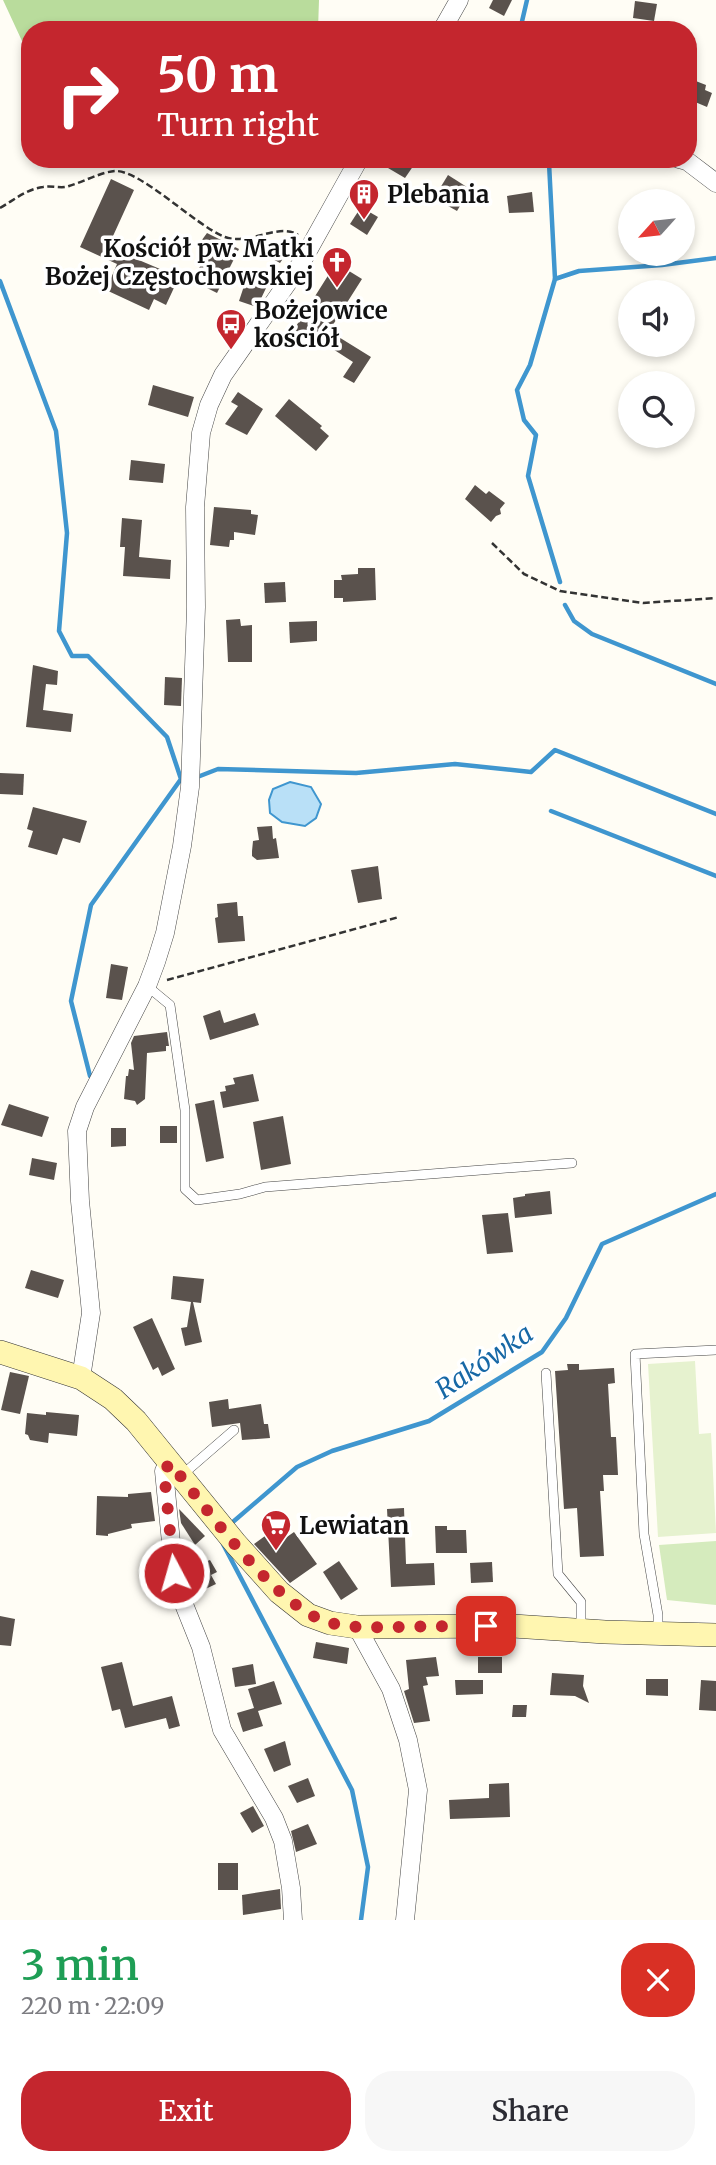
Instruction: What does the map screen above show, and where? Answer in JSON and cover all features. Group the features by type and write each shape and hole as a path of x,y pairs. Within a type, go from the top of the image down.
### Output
{"street":[{"path":"447,21 459,0"},
{"path":"81,1378 91,1313 80,1200 77,1131 79,1119 147,986 165,933 190,787 196,607 196,487 204,421 223,375 272,308 312,246 354,168"},
{"path":"696,168 716,183"},
{"path":"0,1352 81,1378 113,1399 136,1421 294,1606 308,1615 330,1623 357,1627 513,1626 716,1635"},
{"path":"175,1469 164,1471 174,1573 201,1647 222,1730 274,1818 283,1841 293,1920"},
{"path":"357,1627 391,1689 408,1740 418,1790 405,1920"}],"lane":[{"path":"147,986 170,1004 185,1110 185,1189 197,1200 240,1194 265,1187 572,1163"},
{"path":"658,1634 658,1615 644,1534 635,1353 716,1350"},
{"path":"546,1373 558,1574 581,1602 580,1630"},
{"path":"175,1469 233,1430"}],"path":[{"path":"0,208 27,191 44,186 65,188 116,171 139,179 184,213 226,237 251,239 272,232 294,232 312,246"},
{"path":"492,543 524,574 560,591 643,603 716,598"},
{"path":"147,986 399,917"}],"green space":[{"path":"3,0 319,0 318,21 21,21 21,39"},
{"path":"695,1361 699,1434 711,1433 716,1533 658,1537 648,1364"},
{"path":"716,1541 716,1605 667,1600 659,1545"}],"water":[{"path":"290,782 311,787 321,804 316,818 305,826 282,822 270,813 269,800 273,789"}],"building":[{"path":"493,0 512,0 504,16 489,8"},
{"path":"635,1 657,4 654,21 633,18"},
{"path":"697,82 706,85 705,90 712,93 707,107 697,103"},
{"path":"388,168 412,168 405,178"},
{"path":"448,175 470,189 457,211 434,198"},
{"path":"111,179 134,190 108,247 179,277 166,305 154,299 149,310 106,290 117,264 80,247"},
{"path":"532,192 534,212 509,213 507,196"},
{"name":"Plebania","path":"361,207 378,217 367,235 350,224"},
{"path":"207,233 239,249 217,293 193,281 205,256 196,248"},
{"path":"286,240 297,247 291,257 286,254 280,263 269,257 277,244 282,247"},
{"path":"336,263 362,279 329,331 371,357 354,383 343,377 353,362 322,342 319,348 293,331"},
{"path":"250,280 267,286 257,307 239,301 244,286 248,287"},
{"path":"153,385 194,397 188,417 148,405"},
{"path":"238,392 263,409 247,435 225,424 238,406 231,402"},
{"path":"289,399 322,426 320,428 329,436 316,451 275,416"},
{"path":"131,460 165,464 163,483 129,480"},
{"path":"475,485 505,503 500,509 501,514 491,522 465,499"},
{"path":"214,507 251,510 251,514 258,515 255,535 234,532 234,540 230,540 229,547 210,545"},
{"path":"122,518 142,520 139,557 171,560 170,579 123,576 125,547 120,547"},
{"path":"358,568 375,568 376,600 343,602 343,598 334,598 334,580 342,580 341,575 358,574"},
{"path":"285,582 286,602 265,603 264,583"},
{"path":"240,619 241,626 252,625 252,662 228,662 226,620"},
{"path":"317,621 317,641 290,643 289,622"},
{"path":"33,665 58,671 57,685 46,684 43,710 73,714 71,732 26,727"},
{"path":"165,677 182,678 181,706 164,705"},
{"path":"0,773 24,774 23,795 0,794"},
{"path":"33,807 87,821 80,843 63,838 57,855 28,847 33,831 27,829"},
{"path":"272,826 279,858 257,860 252,856 252,851 253,841 259,840 257,827"},
{"path":"378,866 382,899 358,903 351,870"},
{"path":"237,902 238,916 243,916 245,941 218,943 215,918 218,917 217,904"},
{"path":"111,964 128,967 122,1000 106,998"},
{"path":"220,1010 224,1023 255,1013 259,1025 210,1040 203,1016"},
{"path":"167,1032 169,1046 166,1046 166,1051 147,1053 145,1099 137,1105 135,1101 124,1099 126,1076 129,1069 134,1070 131,1043 134,1036"},
{"path":"253,1074 259,1101 223,1108 220,1092 226,1091 225,1086 235,1084 233,1078"},
{"path":"214,1100 224,1158 206,1162 195,1104"},
{"path":"9,1104 49,1117 42,1137 1,1125"},
{"path":"283,1116 291,1164 261,1170 253,1122"},
{"path":"160,1126 177,1126 177,1143 160,1143"},
{"path":"111,1128 126,1128 126,1146 111,1147"},
{"path":"32,1158 57,1163 54,1180 29,1175"},
{"path":"550,1191 552,1214 515,1218 513,1198"},
{"path":"508,1213 513,1252 487,1254 482,1215"},
{"path":"31,1270 64,1280 58,1298 25,1288"},
{"path":"173,1276 204,1279 201,1303 193,1302 202,1342 185,1346 181,1328 187,1327 191,1302 171,1299"},
{"path":"152,1318 175,1369 162,1376 158,1367 153,1370 133,1327"},
{"path":"567,1364 579,1364 579,1370 614,1368 615,1383 608,1384 611,1437 616,1437 618,1475 603,1475 604,1491 600,1491 604,1556 580,1557 577,1508 564,1509 555,1371 568,1370"},
{"path":"10,1372 29,1376 20,1414 1,1410"},
{"path":"228,1399 229,1409 261,1404 264,1424 268,1424 270,1438 242,1440 240,1423 212,1427 209,1402"},
{"path":"46,1412 79,1415 77,1436 49,1433 48,1443 30,1440 25,1434 27,1413 46,1415"},
{"path":"151,1492 155,1521 131,1524 132,1528 108,1536 96,1535 97,1496 128,1497 128,1494"},
{"path":"404,1508 406,1564 434,1563 435,1585 391,1587 387,1509"},
{"path":"179,1509 205,1536 195,1545 181,1523"},
{"path":"435,1526 447,1526 447,1530 466,1530 467,1553 436,1553"},
{"path":"276,1528 284,1539 294,1532 317,1564 290,1583 254,1544"},
{"path":"200,1553 205,1562 210,1560 217,1572 211,1575 216,1584 197,1593 185,1569 184,1560"},
{"path":"339,1561 358,1589 341,1600 323,1572"},
{"path":"492,1562 493,1582 471,1583 470,1563"},
{"path":"0,1616 15,1619 11,1646 0,1645"},
{"path":"316,1642 349,1648 347,1664 313,1658"},
{"path":"436,1657 439,1676 426,1677 428,1685 423,1686 430,1721 414,1723 404,1691 409,1689 406,1660"},
{"path":"478,1657 502,1657 502,1673 478,1673"},
{"path":"122,1662 133,1706 172,1696 180,1726 169,1729 166,1718 125,1728 120,1709 112,1711 101,1667"},
{"path":"253,1664 256,1684 235,1687 232,1668"},
{"path":"552,1673 584,1675 583,1686 589,1703 575,1696 550,1695"},
{"path":"646,1679 668,1679 668,1696 646,1695"},
{"path":"455,1680 483,1680 483,1694 456,1695"},
{"path":"701,1680 716,1681 716,1711 699,1710"},
{"path":"274,1681 282,1704 258,1711 263,1726 243,1732 237,1713 254,1708 248,1689"},
{"path":"513,1705 527,1705 526,1717 512,1717"},
{"path":"285,1741 291,1765 274,1772 264,1749"},
{"path":"308,1778 315,1796 297,1803 288,1786"},
{"path":"509,1783 510,1817 450,1819 449,1800 489,1798 489,1784"},
{"path":"253,1806 264,1826 252,1833 240,1813"},
{"path":"308,1824 317,1844 296,1852 291,1831"},
{"path":"218,1863 238,1863 238,1890 218,1890"},
{"path":"280,1889 281,1909 243,1915 242,1895"}],"waterway":[{"path":"522,21 527,0"},
{"path":"549,168 555,279"},
{"path":"560,582 528,476 536,435 524,420 517,390 530,365 555,279 579,271 716,258"},
{"path":"0,281 56,431 67,533 59,631 72,656 88,656 167,737 181,779 91,905 71,1001 90,1076"},
{"path":"565,605 574,621 592,634 716,684"},
{"path":"200,776 218,769 356,773 455,764 531,772 555,750 716,814"},
{"path":"551,811 716,876"},
{"name":"Rakówka","path":"234,1521 297,1467 332,1451 429,1421 542,1352 566,1318 602,1244 716,1194"},
{"name":"Rakówka","path":"223,1544 352,1790 368,1867 361,1920"}],"place":[{"name":"Plebania","path":"364,221"},
{"name":"Kościół pw. Matki Bożej Częstochowskiej","path":"337,289"},
{"name":"Bożejowice kościół","path":"231,351"},
{"name":"Lewiatan","path":"276,1552"}],"route":[{"path":"174,1573 164,1471 170,1463 279,1592 308,1615 330,1623 357,1627 486,1626"}]}
